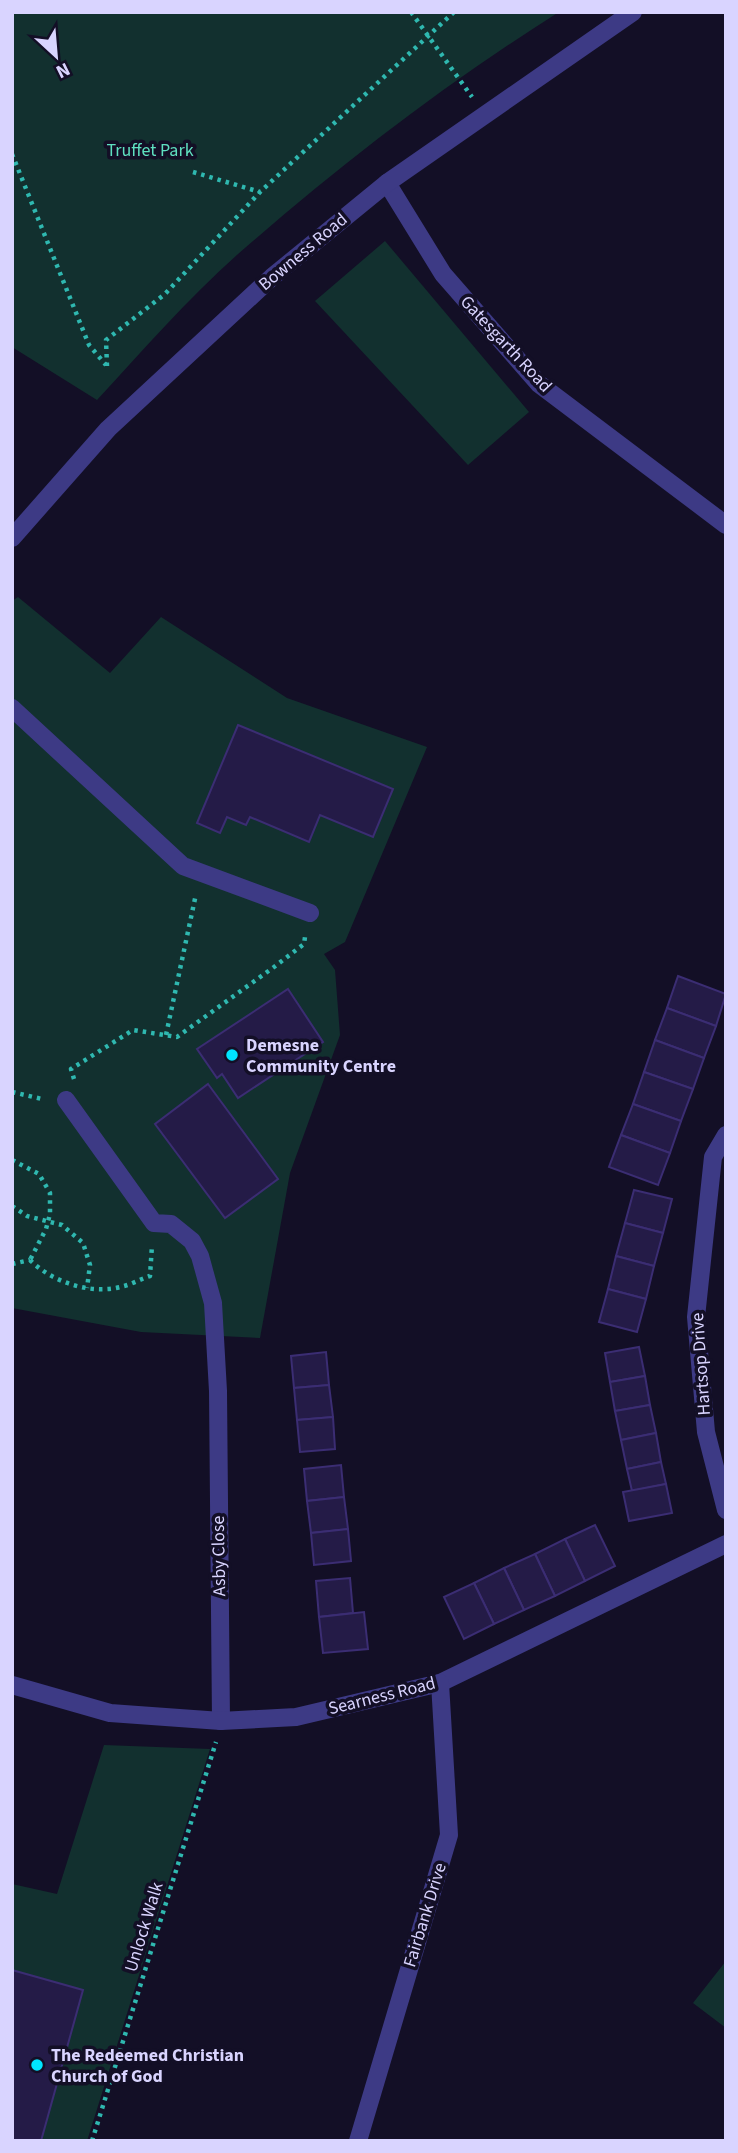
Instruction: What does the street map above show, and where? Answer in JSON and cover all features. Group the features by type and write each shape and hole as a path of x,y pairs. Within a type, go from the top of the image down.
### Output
{"street":[{"name":"Bowness Road","path":"12,538 108,429 272,277 387,183 485,115 614,18 633,12"},
{"name":"Gatesgarth Road","path":"387,183 443,274 539,384 726,525"},
{"path":"12,708 183,866 310,913"},
{"path":"66,1100 154,1223"},
{"name":"Hartsop Drive","path":"726,1135 713,1157 696,1317 706,1432 726,1510"},
{"name":"Asby Close","path":"154,1223 171,1224 192,1241 200,1256 214,1303 218,1391 221,1721"},
{"name":"Searness Road","path":"12,1685 110,1713 221,1721 296,1717 440,1682 726,1544"},
{"name":"Fairbank Drive","path":"358,2141 449,1835 440,1682"}],"path":[{"path":"411,12 485,115"},
{"path":"12,154 89,345 107,366 106,340 165,294 260,192 454,12"},
{"path":"194,172 260,192"},
{"path":"166,1035 192,907 202,873"},
{"path":"12,1092 42,1099 57,1107 76,1090 71,1069 133,1030 177,1037 304,944 310,913"},
{"path":"12,1160 39,1174 50,1193 48,1222 30,1260"},
{"path":"12,1206 27,1216 62,1225 83,1244 90,1265 87,1288"},
{"path":"30,1260 39,1269 63,1281 94,1290 121,1287 150,1276 154,1223"},
{"path":"12,1264 30,1260"},
{"name":"Unlock Walk","path":"92,2141 221,1721"}],"green space":[{"name":"Truffet Park","path":"12,12 559,12 440,92 289,210 232,259 172,318 97,400 12,347"},
{"path":"385,241 529,412 468,465 315,301"},
{"path":"18,597 110,673 161,617 287,698 427,747 345,942 324,954 335,970 340,1035 290,1173 260,1338 141,1332 12,1308 12,601"},
{"path":"104,1745 210,1749 87,2141 12,2141 12,1884 57,1894"},
{"path":"726,1961 726,2028 693,2003"}],"building":[{"path":"238,725 393,789 373,837 320,815 309,842 250,817 246,825 227,817 220,833 197,823"},
{"path":"678,976 726,994 716,1026 667,1008"},
{"path":"288,989 323,1042 238,1098 222,1074 217,1078 197,1049"},
{"path":"667,1008 716,1026 704,1058 655,1040"},
{"path":"655,1040 704,1058 693,1089 644,1072"},
{"path":"644,1072 693,1089 681,1121 633,1104"},
{"path":"208,1084 278,1179 225,1218 155,1124"},
{"path":"633,1104 681,1121 670,1153 621,1135"},
{"path":"621,1135 670,1153 658,1185 609,1167"},
{"path":"634,1190 672,1199 663,1233 625,1223"},
{"path":"625,1223 663,1233 654,1266 616,1256"},
{"path":"616,1256 654,1266 646,1299 608,1289"},
{"path":"608,1289 646,1299 637,1332 599,1322"},
{"path":"639,1347 645,1376 610,1382 605,1353"},
{"path":"326,1352 329,1385 294,1388 291,1356"},
{"path":"645,1376 650,1405 615,1411 610,1382"},
{"path":"329,1385 333,1417 297,1420 294,1388"},
{"path":"650,1405 656,1433 621,1440 615,1411"},
{"path":"333,1417 335,1449 300,1452 297,1420"},
{"path":"656,1433 661,1462 627,1469 621,1440"},
{"path":"661,1462 666,1484 632,1491 627,1469"},
{"path":"341,1465 344,1497 307,1501 304,1469"},
{"path":"666,1484 672,1513 629,1521 623,1492"},
{"path":"344,1497 348,1529 311,1533 307,1501"},
{"path":"595,1525 615,1566 585,1581 565,1539"},
{"path":"348,1529 351,1561 314,1565 311,1533"},
{"path":"565,1539 585,1581 555,1596 535,1554"},
{"path":"535,1554 555,1596 524,1610 504,1568"},
{"path":"504,1568 524,1610 494,1624 474,1583"},
{"path":"350,1578 353,1613 319,1617 316,1581"},
{"path":"474,1583 494,1624 464,1639 444,1597"},
{"path":"364,1612 368,1649 323,1653 319,1617"},
{"name":"The Redeemed Christian Church of God","path":"12,1970 83,1990 41,2141 12,2141"}],"place":[{"name":"Demesne Community Centre","path":"232,1055"},
{"name":"The Redeemed Christian Church of God","path":"37,2065"}]}
